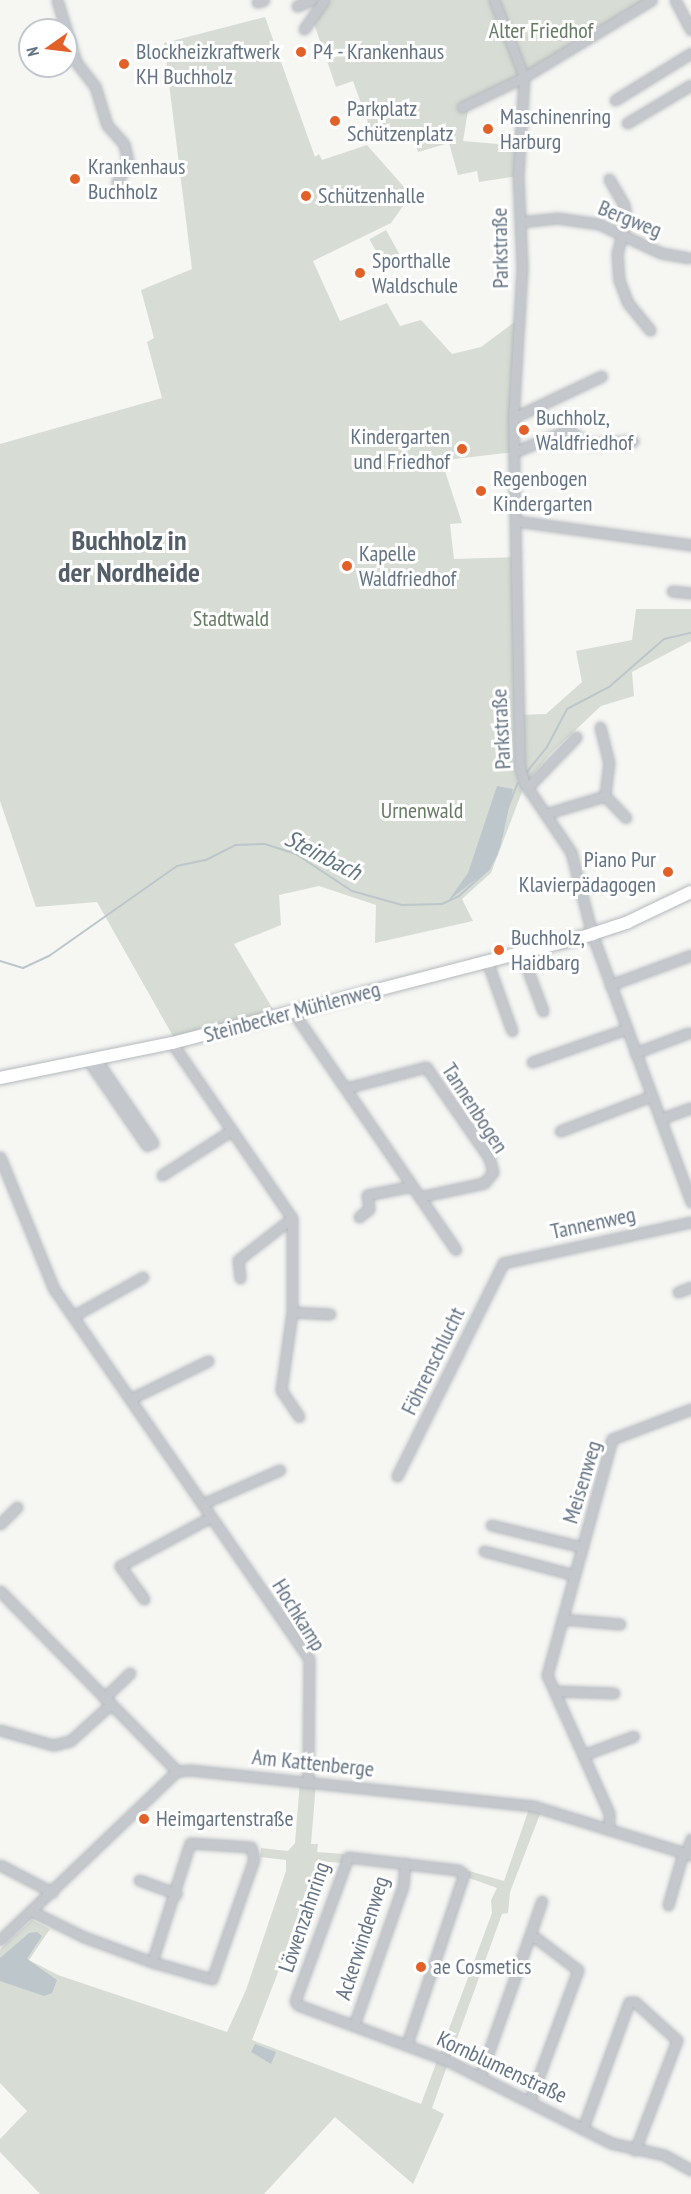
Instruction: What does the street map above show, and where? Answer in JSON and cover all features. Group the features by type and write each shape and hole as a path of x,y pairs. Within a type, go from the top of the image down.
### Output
{"street":[{"path":"57,0 76,62 95,86 107,125 124,144 128,162 117,182"},
{"path":"297,6 311,0"},
{"path":"304,29 324,0"},
{"name":"Parkstraße","path":"494,0 524,77 520,222 522,278 513,418 520,768 527,788 571,852 592,934 691,1202"},
{"path":"462,107 524,77 651,0"},
{"path":"675,0 691,30"},
{"path":"615,100 691,53"},
{"path":"627,123 691,85"},
{"path":"609,179 624,205 623,234 617,253 619,280 628,303 650,330"},
{"name":"Bergweg","path":"520,222 573,219 623,234 661,253 689,258"},
{"path":"513,418 602,376"},
{"path":"514,452 568,430 589,444 633,441"},
{"path":"516,521 691,545"},
{"path":"672,591 691,593"},
{"path":"600,727 609,762 605,796"},
{"name":"Parkstraße","path":"527,788 576,737"},
{"path":"545,814 605,796"},
{"path":"605,796 626,818"},
{"name":"Steinbecker Mühlenweg","path":"0,1078 172,1043 592,934 628,922 691,892"},
{"path":"521,952 543,1011"},
{"path":"610,985 691,955"},
{"path":"487,961 512,1031"},
{"path":"293,1012 456,1250"},
{"path":"532,1062 626,1029"},
{"path":"635,1053 687,1033"},
{"path":"172,1043 292,1218 292,1312 281,1390 299,1417"},
{"path":"92,1059 150,1144"},
{"name":"Tannenbogen","path":"346,1088 426,1067 489,1158 493,1172 484,1183 419,1197"},
{"path":"560,1131 651,1096"},
{"path":"660,1119 691,1108"},
{"path":"162,1175 232,1130"},
{"name":"Hochkamp","path":"0,1157 4,1178 54,1289 309,1659 308,1782"},
{"path":"359,1217 369,1209 368,1196 412,1186"},
{"path":"240,1278 238,1260 292,1218"},
{"name":"Tannenweg","path":"503,1263 691,1222"},
{"name":"Föhrenschlucht","path":"397,1476 503,1263"},
{"path":"73,1316 143,1277"},
{"path":"678,1292 691,1287"},
{"path":"292,1312 330,1314"},
{"path":"130,1398 208,1362"},
{"name":"Meisenweg","path":"609,1830 609,1813 547,1675 612,1439 691,1409"},
{"path":"202,1504 280,1470"},
{"path":"0,1524 17,1507"},
{"path":"144,1599 120,1566 211,1517"},
{"name":"Meisenweg","path":"491,1525 582,1547"},
{"path":"484,1551 574,1575"},
{"path":"0,1591 177,1771 0,1940"},
{"path":"562,1619 620,1624"},
{"path":"0,1730 53,1745 70,1741 108,1701 130,1673"},
{"path":"555,1692 614,1693"},
{"path":"583,1755 634,1736"},
{"name":"Am Kattenberge","path":"177,1771 308,1782 533,1806 687,1854"},
{"path":"668,1905 691,1839"},
{"path":"31,1911 84,1937 152,1962 212,1979 254,1852 250,1847 194,1841 152,1962"},
{"name":"Löwenzahnring","path":"295,2001 345,1860 405,1863 458,1870 464,1874 407,2044"},
{"name":"Ackerwindenweg","path":"354,2025 403,1886 405,1863"},
{"path":"0,1865 52,1892"},
{"path":"139,1880 177,1894"},
{"path":"480,2076 542,1901"},
{"path":"529,1938 536,1938 578,1970 530,2100"},
{"name":"Kornblumenstraße","path":"295,2001 407,2044 480,2076 583,2128 636,2150 664,2155 691,2170"},
{"path":"583,2128 629,2002 635,2002 677,2040 636,2150"}],"green space":[{"name":"Alter Friedhof","path":"324,0 651,0 469,104 463,141 520,146 518,176 479,182 477,171 458,175 449,143 418,152 410,129 375,142 353,81 336,87 312,18"},
{"name":"Stadtwald","path":"265,17 315,157 319,154 322,160 367,145 411,195 391,223 313,261 340,321 387,303 400,326 421,320 452,354 481,347 520,318 514,452 446,460 444,468 462,523 450,524 454,559 516,557 518,715 546,714 582,682 576,651 632,640 636,609 691,609 691,641 632,672 634,696 601,706 551,753 525,784 491,873 462,899 473,921 375,943 376,905 319,886 279,895 281,925 234,944 277,1016 174,1038 97,902 36,907 0,801 0,444 162,398 147,342 154,338 141,290 192,269 164,43"},
{"path":"386,230 402,259 385,268 369,239"},
{"path":"300,1781 316,1783 311,1844 318,1844 317,1852 344,1854 343,1863 316,1861 315,1876 252,2040 421,2104 492,1913 491,1900 497,1888 469,1878 469,1871 504,1881 530,1806 542,1809 510,1892 508,1913 502,1914 432,2108 444,2114 413,2184 335,2117 264,2194 40,2194 0,2152 0,2139 27,2111 0,2083 0,1949 32,1920 50,1929 29,1960 58,1975 227,2032 246,1990 286,1871 286,1860 260,1857 261,1848 288,1851 295,1843"}],"shaded area":[{"path":"497,786 513,789 500,848 489,869 448,901 468,873"},
{"path":"37,1932 42,1936 27,1959 57,1980 52,1993 44,1996 0,1981 0,1958 29,1933"},
{"path":"255,2044 276,2052 271,2064 251,2052"}],"waterway":[{"name":"Steinbach","path":"526,773 547,747 567,709 609,687 664,639 691,633"},
{"name":"Steinbach","path":"506,812 518,783"},
{"name":"Steinbach","path":"502,836 504,821"},
{"name":"Steinbach","path":"0,961 23,968 49,956 177,866 206,860 236,845 265,844 296,854 352,891 402,905 442,904 459,896 489,869 497,853"}],"place":[{"name":"P4 - Krankenhaus","path":"301,52"},
{"name":"Blockheizkraftwerk KH Buchholz","path":"124,64"},
{"name":"Parkplatz Schützenplatz","path":"335,121"},
{"name":"Maschinenring Harburg","path":"488,129"},
{"name":"Krankenhaus Buchholz","path":"75,179"},
{"name":"Schützenhalle","path":"306,196"},
{"name":"Sporthalle Waldschule","path":"360,273"},
{"name":"Buchholz, Waldfriedhof","path":"524,430"},
{"name":"Kindergarten und Friedhof","path":"462,449"},
{"name":"Regenbogen Kindergarten","path":"481,491"},
{"name":"Kapelle Waldfriedhof","path":"347,566"},
{"name":"Piano Pur Klavierpädagogen","path":"668,872"},
{"name":"Buchholz, Haidbarg","path":"499,950"},
{"name":"Heimgartenstraße","path":"144,1819"},
{"name":"ae Cosmetics","path":"421,1967"}],"district":[{"name":"Buchholz in der Nordheide","path":"129,556"}],"park label":[{"name":"Urnenwald","path":"422,811"}]}
